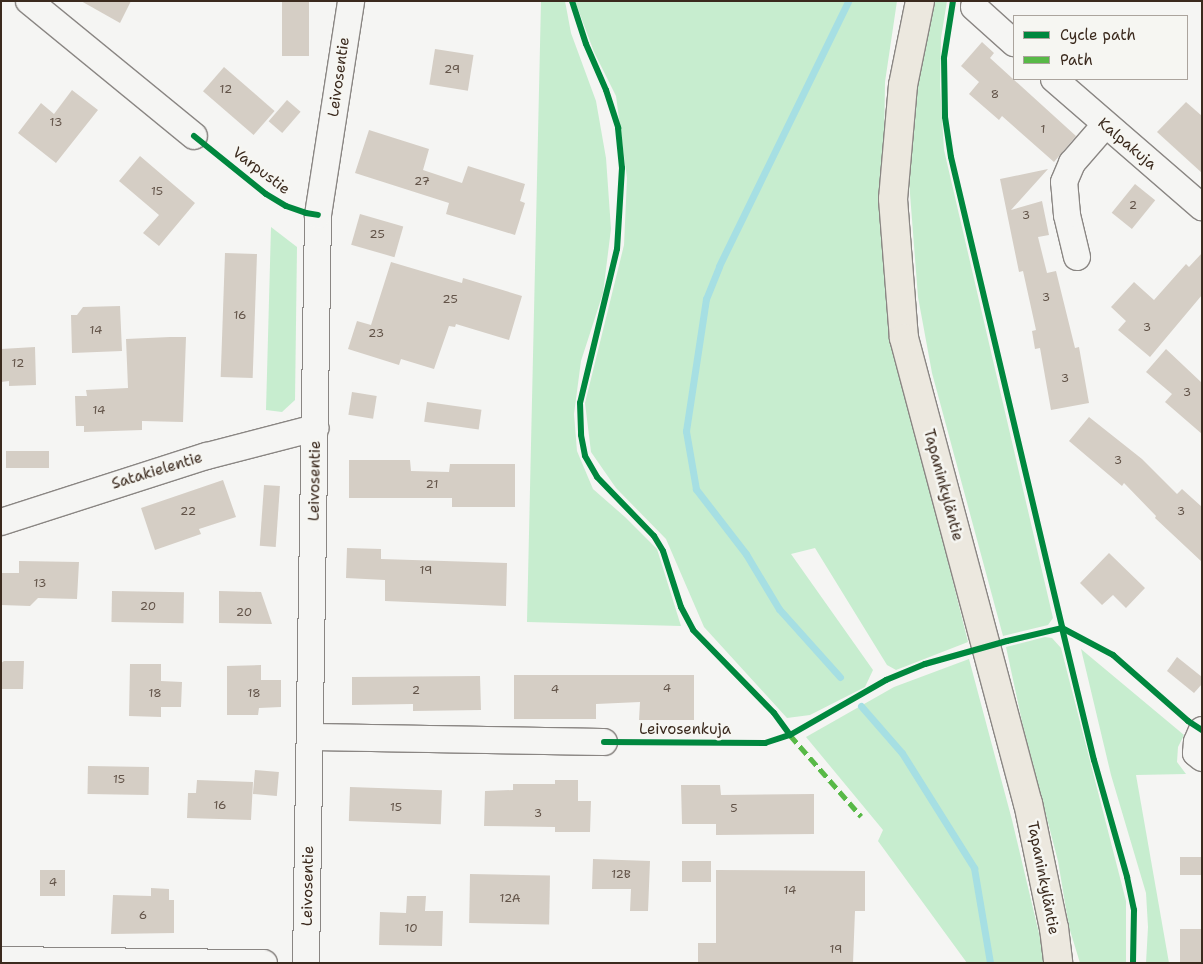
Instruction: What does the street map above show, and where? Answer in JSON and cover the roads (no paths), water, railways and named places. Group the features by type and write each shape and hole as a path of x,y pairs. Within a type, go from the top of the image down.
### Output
{"main road":[{"name":"Tapaninkyläntie","path":"920,1 903,85 893,199 904,338 1028,803 1054,928 1058,963"}],"street":[{"path":"29,1 194,136"},
{"name":"Leivosentie","path":"306,963 312,737 318,214 350,1"},
{"path":"974,7 1013,42"},
{"name":"Kalpakuja","path":"1055,80 1202,207"},
{"path":"1077,257 1067,215 1064,182 1072,163 1105,125"},
{"name":"Satakielentie","path":"1,522 199,458 315,428"},
{"path":"1202,730 1197,742 1196,753 1202,758"},
{"path":"312,737 604,742"},
{"path":"1,960 264,963"}],"waterway":[{"path":"840,677 779,609 746,554 696,489 686,431 706,299 719,266 848,1"},
{"path":"861,706 902,753 974,868 990,963"}]}
